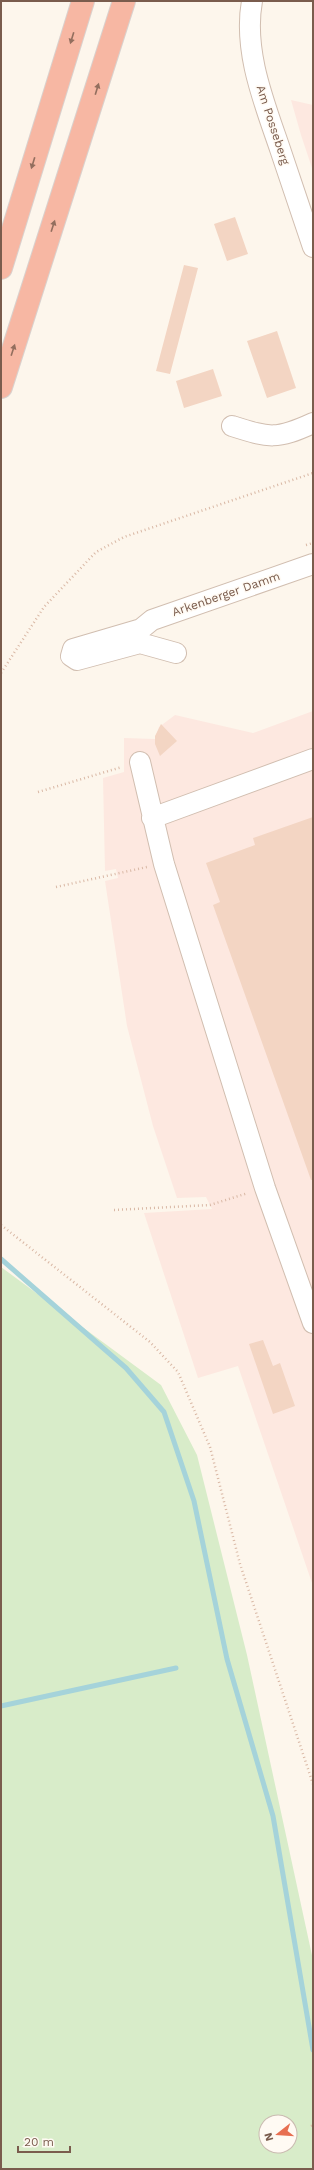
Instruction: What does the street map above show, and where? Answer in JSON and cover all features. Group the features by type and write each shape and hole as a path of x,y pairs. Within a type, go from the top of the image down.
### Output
{"highway":[{"path":"1,268 83,1"},
{"path":"1,387 124,1"}],"street":[{"name":"Am Posseberg","path":"252,1 250,21 252,49 261,93 313,247"},
{"path":"232,426 260,435 275,437 313,422"},
{"name":"Arkenberger Damm","path":"176,654 141,636 152,620 313,564"},
{"path":"152,818 313,759"},
{"path":"140,762 164,864 265,1188 313,1323"}],"path":[{"path":"1,673 44,607 83,563 102,547 124,537 313,473"},
{"path":"38,792 140,762"},
{"path":"56,887 164,864"},
{"path":"114,1210 210,1205 265,1188"},
{"path":"1,1225 150,1342 178,1372 210,1447 240,1564 313,1784"}],"shaded area":[{"path":"291,100 313,105 313,171 301,135"},
{"path":"313,711 313,1586 238,1366 198,1378 144,1213 212,1209 206,1197 177,1198 153,1126 127,1026 105,881 118,878 116,869 105,871 103,778 124,772 124,738 155,739 159,727 175,715 253,733"}],"green space":[{"path":"1,1267 161,1385 197,1455 247,1655 313,1960 313,2169 1,2169"}],"building":[{"path":"235,217 248,254 227,261 214,224"},
{"path":"184,265 198,268 170,374 156,371"},
{"path":"277,331 296,388 267,398 247,341"},
{"path":"213,369 222,396 184,408 176,381"},
{"path":"161,724 177,741 160,756 155,744 155,736"},
{"path":"313,817 313,1180 311,1180 213,905 220,902 206,863 255,845 253,838"},
{"path":"263,1340 273,1366 280,1363 295,1406 273,1414 249,1344"}],"waterway":[{"path":"1,1259 126,1368 164,1412 194,1501 227,1659 273,1816 313,2050"},
{"path":"1,1706 176,1668"}]}
